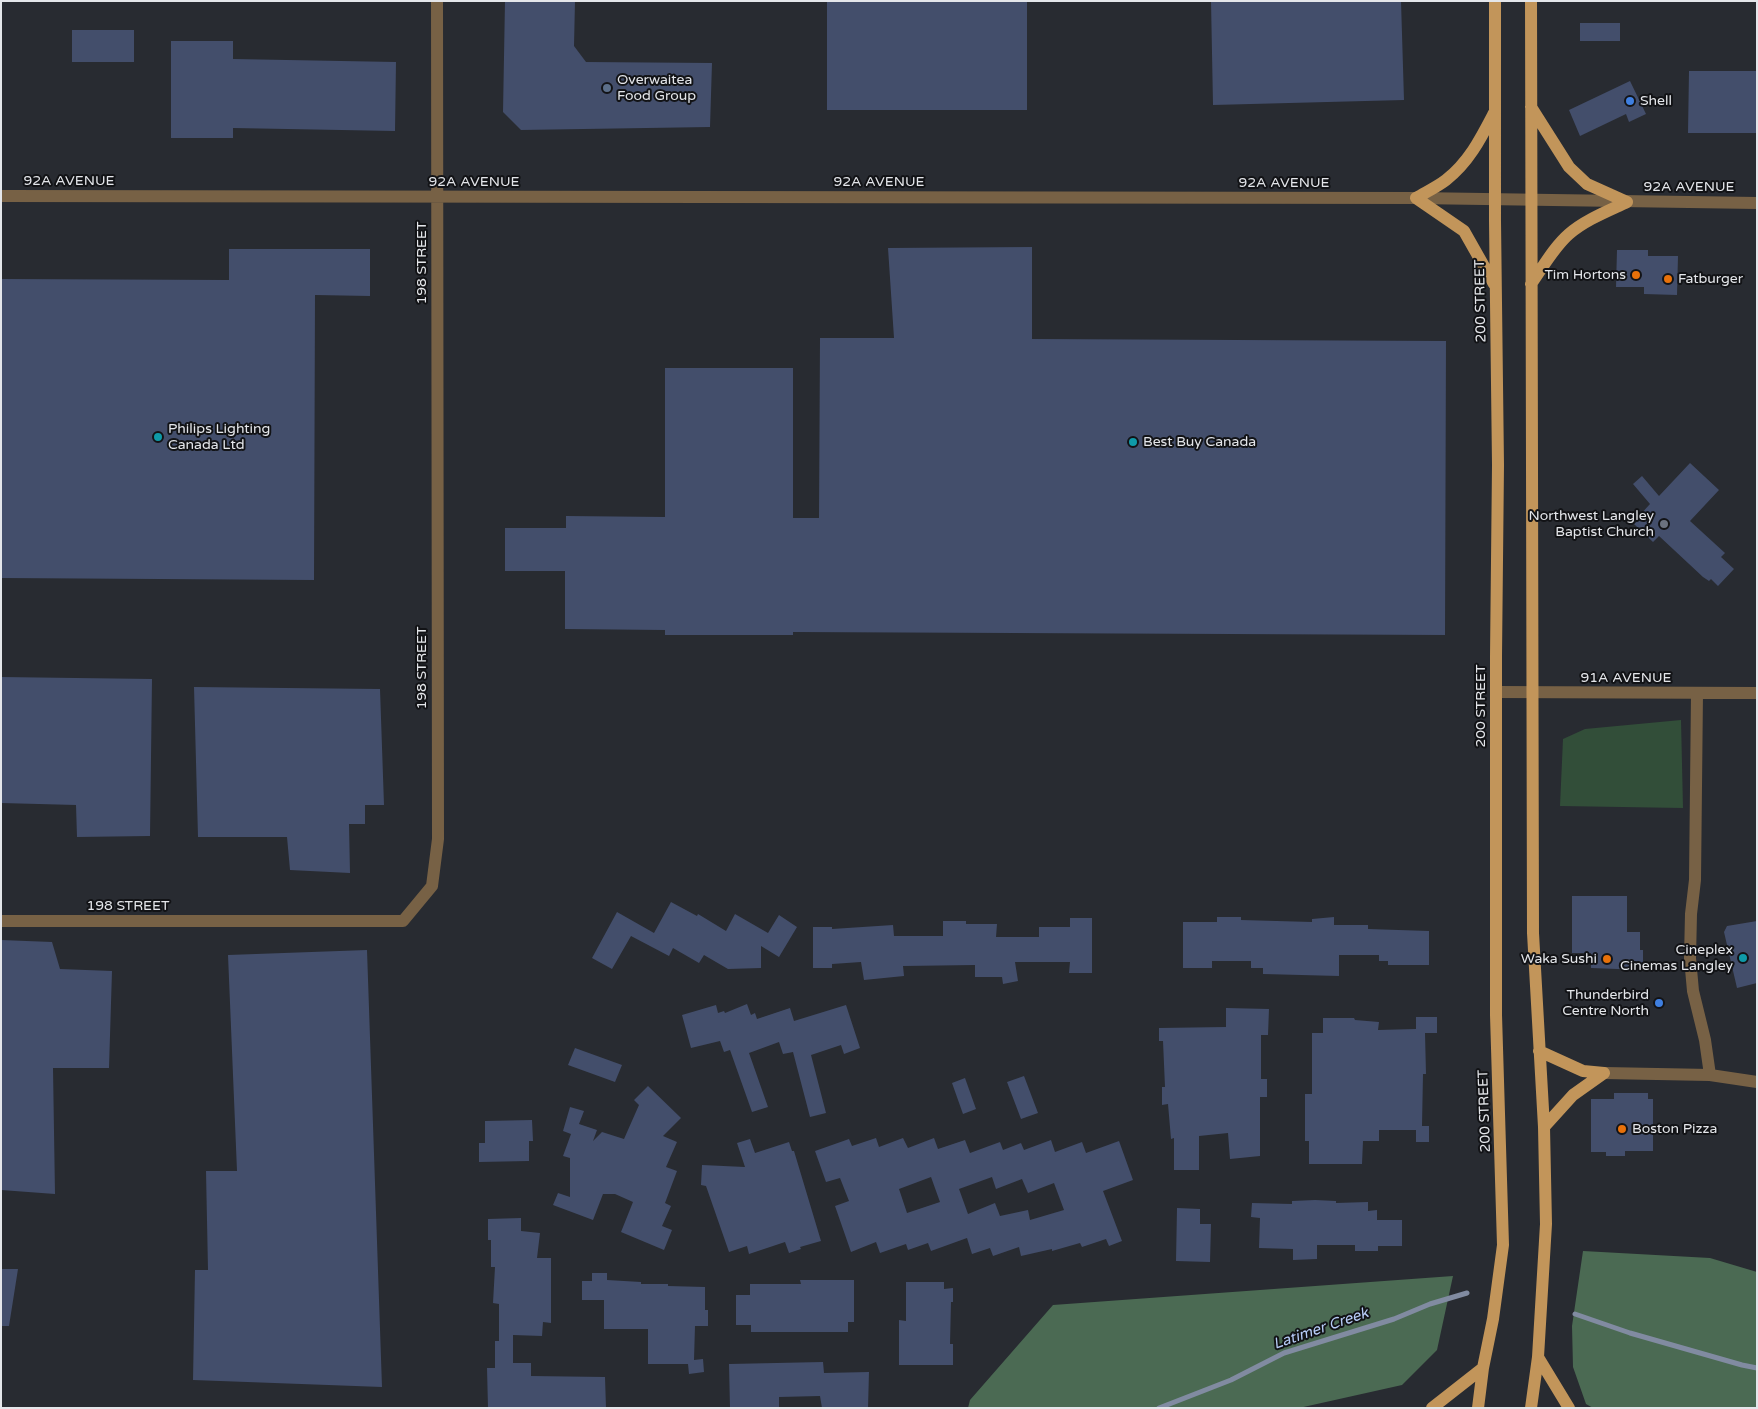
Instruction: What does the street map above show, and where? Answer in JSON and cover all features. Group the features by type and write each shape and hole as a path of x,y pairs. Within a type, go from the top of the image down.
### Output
{"main road":[{"name":"200 STREET","path":"1478,1408 1503,1245 1496,1015 1498,465 1496,1"},
{"path":"1531,1 1533,933 1544,1127 1546,1224 1538,1357 1531,1408"},
{"path":"1531,107 1569,168 1587,184 1627,202"},
{"path":"1496,111 1479,143 1463,165 1445,181 1416,198 1464,231 1496,287"},
{"path":"1531,284 1550,256 1569,234 1597,216 1627,202"},
{"path":"1539,1051 1583,1071 1604,1073"},
{"path":"1544,1127 1573,1095 1604,1073"},
{"path":"1538,1357 1569,1408"},
{"path":"1432,1408 1483,1368"}],"street":[{"name":"198 STREET","path":"1,921 403,921 432,886 438,839 437,1"},
{"name":"92A AVENUE","path":"1,196 1416,198 1757,203"},
{"name":"91A AVENUE","path":"1496,692 1757,694"},
{"path":"1697,693 1695,880 1691,914 1690,958 1693,991 1705,1040 1710,1075"},
{"path":"1604,1073 1710,1075 1757,1082"}],"green space":[{"path":"1681,720 1683,808 1560,806 1563,739 1585,729"},
{"path":"1583,1251 1710,1258 1757,1272 1757,1408 1593,1408 1586,1404 1573,1367 1572,1326"},
{"path":"1453,1276 1437,1350 1402,1385 1299,1408 968,1408 970,1400 1053,1305"}],"building":[{"name":"Overwaitea Food Group","path":"505,1 575,1 574,46 586,62 712,63 710,127 521,130 503,112"},
{"path":"827,1 1027,1 1027,110 827,110"},
{"path":"1211,1 1401,1 1404,100 1213,105"},
{"path":"1580,23 1620,23 1620,41 1580,41"},
{"path":"72,30 134,30 134,62 72,62"},
{"path":"171,41 233,41 233,59 396,62 395,131 233,128 233,138 171,138"},
{"path":"1689,71 1757,71 1757,133 1688,133"},
{"name":"Shell","path":"1630,81 1646,114 1629,122 1626,114 1580,136 1569,110"},
{"name":"Best Buy Canada","path":"1032,247 1032,339 1446,341 1445,635 793,632 793,635 665,635 665,630 565,629 565,571 505,571 505,528 566,528 566,516 665,517 665,368 793,368 793,518 819,518 820,338 894,338 888,248"},
{"name":"Philips Lighting Canada Ltd","path":"229,249 370,249 370,296 315,295 314,580 1,578 1,279 229,280"},
{"path":"1617,250 1648,250 1648,256 1678,256 1677,295 1644,294 1644,287 1616,287"},
{"name":"Northwest Langley Baptist Church","path":"1690,463 1719,490 1690,521 1725,553 1721,557 1734,569 1718,586 1711,579 1709,581 1703,577 1659,536 1653,542 1634,524 1641,518 1639,516 1650,504 1633,484 1642,476 1659,496"},
{"path":"1,677 152,679 150,836 77,837 76,805 1,803"},
{"path":"194,687 380,689 384,805 365,805 365,824 349,824 350,873 290,870 287,837 198,837"},
{"path":"1572,896 1627,896 1627,932 1640,932 1640,950 1643,950 1643,970 1591,968 1591,953 1572,953"},
{"path":"671,902 697,916 698,914 726,931 735,914 768,933 779,915 797,927 779,957 761,946 761,968 728,969 704,955 699,963 673,948 669,956 631,936 612,969 592,958 617,912 654,933"},
{"path":"1217,917 1241,917 1241,920 1312,922 1312,919 1334,917 1334,925 1368,925 1368,929 1429,931 1429,965 1388,965 1388,961 1379,961 1379,955 1339,955 1339,976 1263,974 1263,968 1251,968 1251,961 1212,961 1212,968 1183,968 1183,922 1217,922"},
{"path":"1070,918 1092,918 1092,973 1069,973 1070,962 1015,962 1018,981 1003,984 1002,977 975,977 975,965 903,966 904,976 864,980 861,962 832,964 832,968 813,968 813,927 832,927 832,929 893,925 894,936 943,936 943,921 966,921 966,924 997,924 996,937 1039,937 1039,927 1070,927"},
{"name":"Cineplex Cinemas Langley","path":"1757,921 1757,983 1737,988 1724,932 1727,926"},
{"path":"1,940 52,942 60,969 112,971 109,1068 53,1068 55,1194 1,1190"},
{"path":"367,950 382,1387 193,1380 195,1270 208,1270 206,1171 237,1171 228,955"},
{"path":"747,1004 751,1015 755,1013 757,1019 790,1008 794,1021 846,1005 860,1048 844,1054 841,1045 811,1055 826,1113 810,1117 793,1052 783,1054 779,1042 749,1053 768,1107 752,1112 730,1050 724,1052 720,1041 691,1048 682,1015 716,1005 718,1013 724,1011 725,1013"},
{"path":"1226,1008 1269,1009 1268,1035 1261,1035 1261,1079 1267,1079 1267,1097 1260,1097 1260,1156 1230,1159 1228,1133 1199,1136 1199,1170 1174,1170 1174,1138 1171,1139 1168,1104 1162,1105 1162,1087 1165,1087 1163,1041 1159,1041 1159,1028 1226,1027"},
{"path":"1416,1017 1437,1017 1437,1033 1425,1033 1426,1074 1423,1074 1422,1126 1429,1126 1429,1142 1416,1142 1416,1130 1379,1130 1379,1141 1363,1141 1362,1164 1309,1164 1309,1141 1305,1141 1305,1094 1312,1094 1312,1033 1323,1033 1323,1018 1354,1018 1355,1020 1379,1022 1378,1030 1416,1029"},
{"path":"575,1048 622,1065 615,1082 568,1065"},
{"path":"1024,1076 1038,1113 1021,1119 1007,1082"},
{"path":"965,1078 976,1109 963,1114 952,1083"},
{"path":"648,1086 681,1118 663,1136 677,1142 666,1167 677,1171 665,1203 671,1206 662,1226 672,1230 664,1250 621,1232 633,1202 615,1194 603,1194 593,1220 553,1205 558,1193 570,1197 570,1158 563,1156 571,1134 563,1131 570,1107 584,1111 579,1124 597,1130 593,1141 602,1132 624,1139 639,1105 634,1100"},
{"path":"1614,1093 1648,1093 1648,1099 1653,1099 1653,1151 1625,1151 1625,1156 1606,1156 1606,1152 1591,1152 1591,1099 1614,1099"},
{"path":"532,1120 533,1141 529,1141 529,1161 479,1162 479,1143 485,1143 485,1121"},
{"path":"876,1138 879,1147 903,1138 908,1148 934,1138 938,1149 965,1140 970,1153 1000,1142 1003,1150 1021,1143 1024,1150 1051,1140 1055,1152 1082,1142 1086,1153 1119,1141 1133,1180 1103,1191 1122,1241 1109,1246 1106,1239 1082,1247 1080,1243 1052,1251 1052,1249 1021,1256 1019,1247 993,1256 990,1248 972,1254 967,1238 931,1251 928,1243 908,1250 906,1244 880,1253 876,1242 851,1252 835,1206 849,1201 840,1178 826,1182 815,1151 849,1139 852,1146","holes":["931,1177 940,1202 907,1213 899,1189","992,1177 996,1189 1022,1179 1028,1193 1054,1183 1064,1210 1030,1220 1028,1210 1000,1216 995,1203 968,1214 959,1189"]},
{"path":"750,1139 755,1153 789,1142 792,1151 794,1151 821,1241 800,1247 801,1249 789,1253 785,1242 749,1254 747,1246 729,1252 706,1186 701,1185 702,1165 745,1167 737,1143"},
{"path":"1292,1201 1336,1201 1336,1203 1368,1202 1368,1211 1377,1210 1377,1220 1402,1220 1402,1246 1378,1246 1378,1251 1355,1251 1355,1245 1317,1245 1317,1259 1293,1260 1293,1249 1259,1248 1260,1218 1251,1217 1252,1203 1292,1204"},
{"path":"1177,1208 1200,1209 1200,1224 1211,1224 1210,1262 1176,1261"},
{"path":"521,1218 521,1231 540,1233 537,1258 551,1258 551,1323 543,1322 542,1336 513,1335 513,1363 531,1363 531,1376 605,1377 606,1408 488,1408 487,1368 495,1368 495,1341 499,1341 499,1304 493,1303 495,1267 491,1267 491,1240 488,1240 488,1219"},
{"path":"1,1269 18,1269 9,1326 1,1326"},
{"path":"592,1273 607,1273 607,1280 641,1282 641,1284 668,1284 668,1286 705,1287 705,1310 708,1310 708,1326 695,1326 694,1360 703,1359 704,1372 689,1374 688,1364 648,1364 648,1329 604,1329 604,1300 582,1300 582,1281 592,1281"},
{"path":"800,1280 854,1280 854,1322 848,1322 848,1332 751,1332 751,1325 736,1325 736,1295 750,1295 750,1284 801,1284"},
{"path":"906,1282 944,1282 944,1289 953,1288 950,1344 953,1344 953,1365 899,1365 899,1320 906,1321"},
{"path":"823,1362 824,1373 869,1372 868,1408 822,1408 820,1396 779,1397 779,1408 730,1408 729,1364"}],"waterway":[{"name":"Latimer Creek","path":"1159,1408 1231,1380 1284,1353 1394,1319 1430,1304 1467,1293"},
{"name":"Latimer Creek","path":"1575,1314 1630,1333 1757,1368"}],"place":[{"name":"Overwaitea Food Group","path":"607,88"},
{"name":"Shell","path":"1630,101"},
{"name":"Tim Hortons","path":"1636,275"},
{"name":"Fatburger","path":"1668,279"},
{"name":"Philips Lighting Canada Ltd","path":"158,437"},
{"name":"Best Buy Canada","path":"1133,442"},
{"name":"Northwest Langley Baptist Church","path":"1664,524"},
{"name":"Cineplex Cinemas Langley","path":"1743,958"},
{"name":"Waka Sushi","path":"1607,959"},
{"name":"Thunderbird Centre North","path":"1659,1003"},
{"name":"Boston Pizza","path":"1622,1129"}]}
